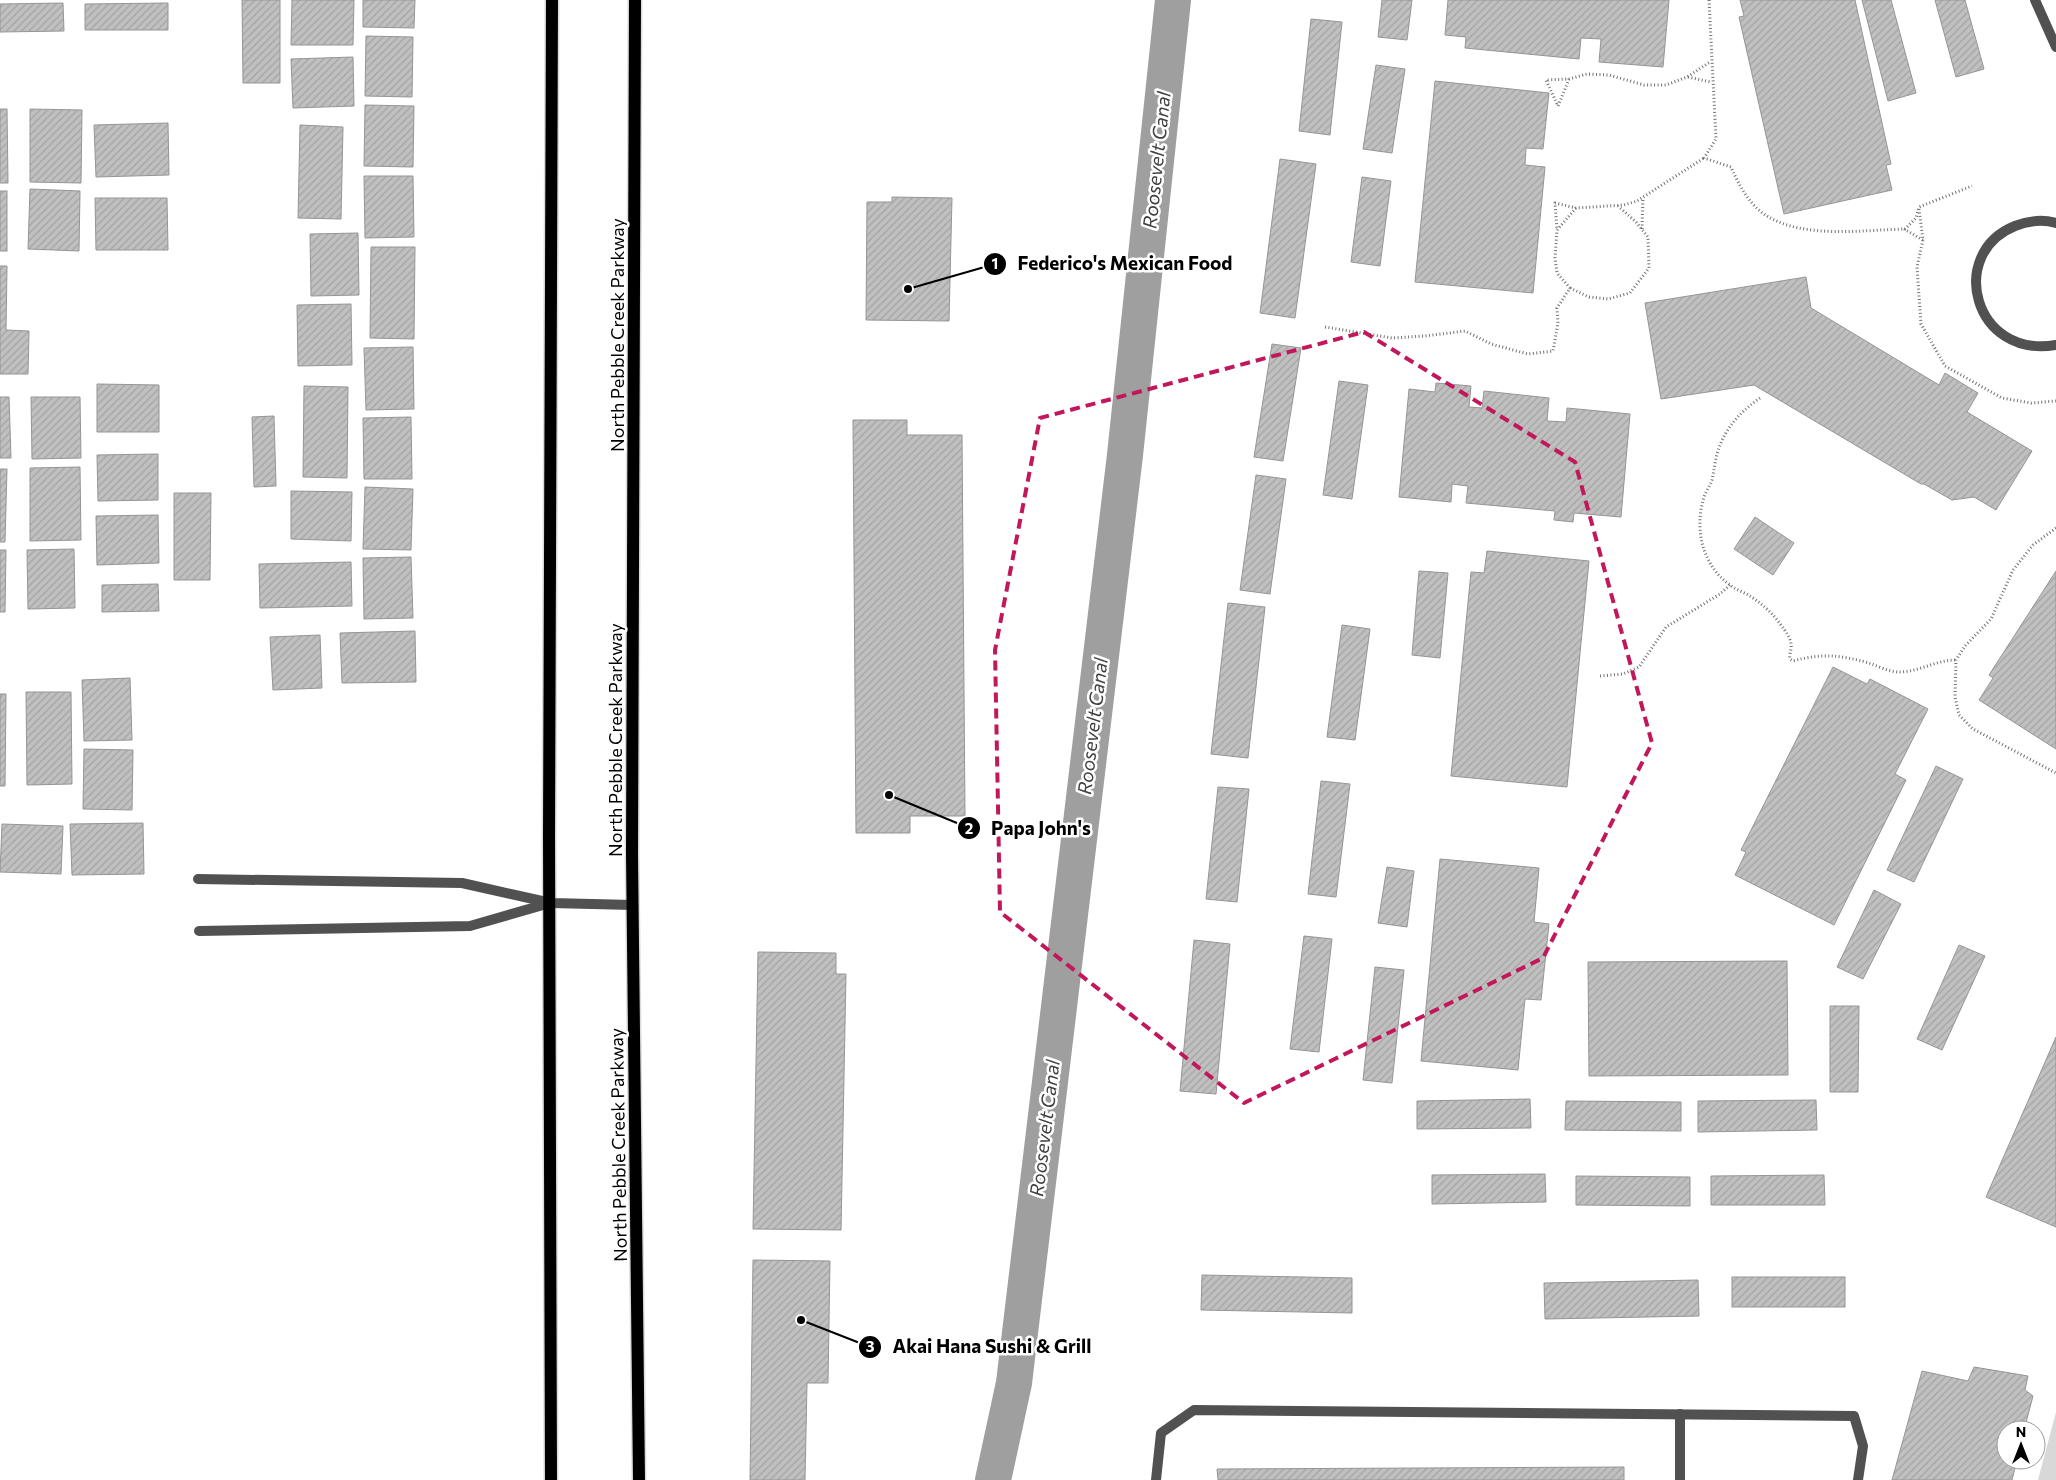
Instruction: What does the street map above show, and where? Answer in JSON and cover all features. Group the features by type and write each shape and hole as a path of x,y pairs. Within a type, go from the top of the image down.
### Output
{"main road":[{"path":"551,1480 552,0"},
{"name":"North Pebble Creek Parkway","path":"635,0 633,905 639,1480"}],"lane":[{"path":"2035,0 2056,47"},
{"path":"2056,223 2048,221 2026,222 2006,230 1989,245 1980,262 1976,282 1979,303 1987,321 2002,335 2027,346 2040,348 2056,345"},
{"path":"198,879 462,883 551,903 633,905"},
{"path":"199,931 470,926 551,903"},
{"path":"1156,1480 1161,1433 1194,1410 1854,1416 1863,1446 1858,1480"},
{"path":"1680,1414 1680,1480"}],"path":[{"path":"1618,206 1648,237 1648,268 1630,293 1608,299 1589,297 1570,288 1557,273 1555,258 1557,230 1555,203 1576,208 1618,206 1638,201 1704,158 1716,139 1710,61 1709,0"},
{"path":"1569,79 1558,106 1546,80 1569,79 1587,74 1609,75 1644,85 1666,85 1687,77 1710,61"},
{"path":"1687,77 1712,82"},
{"path":"1704,158 1731,167 1739,186 1752,202 1767,216 1796,228 1823,231 1904,229 1923,240"},
{"path":"1919,207 1972,186"},
{"path":"1642,229 1643,197"},
{"path":"1904,229 1916,218 1919,207"},
{"path":"1919,207 1923,240 1917,267 1922,324 1945,366 2002,398 2031,403 2056,401"},
{"path":"1557,230 1576,208"},
{"path":"1325,327 1392,338 1465,331 1491,344 1528,354 1553,351 1558,323 1557,308 1570,288"},
{"path":"1760,398 1744,410 1730,426 1722,440 1712,479 1704,497 1700,513 1700,535 1704,553 1716,572 1730,585 1770,610 1785,629 1791,645 1790,659 1793,661 1837,655 1896,672 1914,671 1946,660 1956,660"},
{"path":"2056,528 2033,545 2013,570 1991,619 1965,646 1956,660 1955,696 1959,715 1973,729 2056,773"},
{"path":"1600,676 1623,674 1639,667 1666,627 1720,594 1730,585"}],"highlighted area":[{"path":"1364,332 1575,462 1652,743 1543,958 1244,1103 1000,912 995,650 1040,418"}],"shaded area":[{"path":"2056,1412 2056,1480 2038,1480 2041,1470 2046,1470 2046,1450"}],"building":[{"path":"242,0 280,0 280,83 243,83"},
{"path":"292,0 354,0 353,45 291,45"},
{"path":"363,0 415,0 414,28 363,27"},
{"path":"1382,0 1412,0 1407,40 1378,37"},
{"path":"1448,0 1669,0 1663,67 1599,62 1601,39 1581,38 1579,59 1465,48 1466,37 1445,35"},
{"path":"1740,0 1855,0 1891,164 1886,165 1892,190 1784,214 1739,17 1744,16"},
{"path":"1862,0 1891,0 1916,93 1888,101"},
{"path":"1935,0 1965,0 1984,69 1956,77"},
{"path":"63,3 64,31 0,32 0,4"},
{"path":"168,3 168,30 85,30 85,4"},
{"path":"1311,19 1342,22 1330,135 1299,131"},
{"path":"366,36 413,37 412,97 365,96"},
{"path":"353,57 354,106 293,108 291,59"},
{"path":"1376,65 1405,69 1392,153 1363,149"},
{"path":"1435,81 1549,93 1543,149 1526,148 1525,165 1545,167 1533,293 1415,282"},
{"path":"365,105 414,106 413,167 364,166"},
{"path":"0,109 7,109 8,183 0,183"},
{"path":"30,109 82,110 81,183 30,182"},
{"path":"168,123 169,175 96,177 94,125"},
{"path":"300,125 343,127 341,219 298,218"},
{"path":"1280,159 1316,164 1295,318 1260,313"},
{"path":"364,176 413,176 414,237 365,238"},
{"path":"1362,177 1391,181 1380,266 1351,262"},
{"path":"30,189 80,191 79,251 28,249"},
{"path":"0,191 7,191 7,251 0,251"},
{"path":"892,197 952,198 949,321 866,320 867,202 892,202"},
{"path":"95,198 167,198 168,250 96,250"},
{"path":"358,233 359,295 311,296 310,234"},
{"path":"371,247 415,247 414,339 370,338"},
{"path":"0,266 7,266 6,330 29,331 28,374 0,374"},
{"path":"1806,277 1811,308 1939,385 1945,373 1978,393 1967,412 2032,451 1996,510 1974,497 1952,500 1921,484 1754,385 1661,399 1645,303"},
{"path":"351,304 352,365 298,366 297,305"},
{"path":"1272,344 1301,348 1283,461 1254,457"},
{"path":"413,347 414,409 366,410 364,348"},
{"path":"1339,381 1368,385 1352,499 1323,495"},
{"path":"1436,383 1471,386 1469,407 1482,408 1484,391 1549,398 1547,421 1566,422 1567,408 1630,414 1621,517 1574,513 1573,522 1554,520 1555,511 1466,503 1468,486 1452,484 1451,502 1399,497 1409,389 1435,392"},
{"path":"97,384 159,385 159,432 97,432"},
{"path":"304,386 348,387 347,478 303,477"},
{"path":"0,397 9,397 11,458 0,458"},
{"path":"31,397 80,397 81,458 32,459"},
{"path":"274,416 276,486 254,487 252,417"},
{"path":"411,417 412,479 364,479 363,418"},
{"path":"853,420 907,420 907,435 962,435 965,816 910,816 910,833 856,833"},
{"path":"158,454 158,500 98,501 97,455"},
{"path":"80,467 81,540 30,541 30,468"},
{"path":"0,469 7,469 5,542 0,542"},
{"path":"1256,475 1286,479 1270,594 1240,590"},
{"path":"365,487 413,489 411,550 363,549"},
{"path":"291,491 352,492 351,541 291,539"},
{"path":"174,493 211,493 210,580 174,580"},
{"path":"158,515 159,563 97,565 96,516"},
{"path":"1755,517 1794,543 1773,575 1734,549"},
{"path":"74,549 75,608 28,609 27,550"},
{"path":"0,550 6,550 5,612 0,612"},
{"path":"1487,551 1589,561 1567,787 1451,776 1471,572 1484,573"},
{"path":"411,557 413,618 364,619 363,558"},
{"path":"351,562 352,606 260,608 259,564"},
{"path":"1419,571 1448,573 1440,658 1412,655"},
{"path":"2056,571 2056,749 1979,700 1993,678 1989,675"},
{"path":"158,584 159,611 102,612 102,585"},
{"path":"1228,603 1265,607 1248,758 1211,754"},
{"path":"1342,625 1370,629 1355,740 1327,737"},
{"path":"415,631 416,682 342,683 340,633"},
{"path":"320,635 322,688 273,690 270,637"},
{"path":"1833,667 1867,684 1870,679 1928,709 1895,774 1906,780 1834,925 1735,875 1746,852 1741,850"},
{"path":"130,678 132,740 84,741 82,680"},
{"path":"26,692 71,692 72,784 27,785"},
{"path":"0,694 6,694 5,786 0,786"},
{"path":"84,749 133,750 132,810 83,809"},
{"path":"1936,766 1963,779 1914,882 1887,870"},
{"path":"1321,781 1350,784 1336,897 1308,894"},
{"path":"1218,787 1249,789 1237,902 1206,899"},
{"path":"143,823 144,874 72,875 70,824"},
{"path":"2,824 63,826 61,874 0,872"},
{"path":"1440,859 1539,868 1534,922 1549,924 1541,1000 1525,999 1518,1070 1421,1061"},
{"path":"1387,867 1414,871 1407,927 1378,923"},
{"path":"1874,890 1901,904 1863,979 1837,967"},
{"path":"1304,936 1332,939 1319,1052 1290,1049"},
{"path":"1194,940 1230,944 1216,1094 1180,1091"},
{"path":"1959,945 1985,956 1942,1050 1917,1039"},
{"path":"758,952 836,953 836,974 846,974 841,1230 753,1229"},
{"path":"1787,961 1788,1075 1589,1076 1588,962"},
{"path":"1375,967 1404,970 1392,1083 1363,1080"},
{"path":"1830,1006 1859,1006 1858,1092 1830,1092"},
{"path":"2056,1037 2056,1227 1986,1197"},
{"path":"1530,1099 1531,1128 1417,1129 1417,1101"},
{"path":"1816,1100 1817,1130 1698,1132 1698,1101"},
{"path":"1566,1101 1681,1102 1681,1131 1565,1130"},
{"path":"1545,1174 1546,1202 1432,1204 1432,1175"},
{"path":"1824,1175 1825,1205 1711,1205 1711,1176"},
{"path":"1576,1176 1690,1177 1690,1206 1576,1205"},
{"path":"753,1260 830,1261 828,1383 807,1383 805,1480 750,1480"},
{"path":"1202,1275 1352,1278 1352,1313 1201,1310"},
{"path":"1732,1277 1845,1277 1845,1307 1732,1307"},
{"path":"1698,1280 1699,1316 1545,1319 1544,1283"},
{"path":"1974,1367 2028,1376 2025,1390 2033,1396 2027,1420 1996,1420 1996,1470 2014,1470 2012,1480 1892,1480 1922,1371 1968,1381"},
{"path":"1624,1467 1624,1480 1218,1480 1217,1469"}],"waterway":[{"name":"Roosevelt Canal","path":"993,1480 1014,1383 1125,455 1173,0"}],"place":[{"name":"Federico's Mexican Food","path":"908,289"},
{"name":"Papa John's","path":"889,795"},
{"name":"Akai Hana Sushi & Grill","path":"801,1320"}]}
